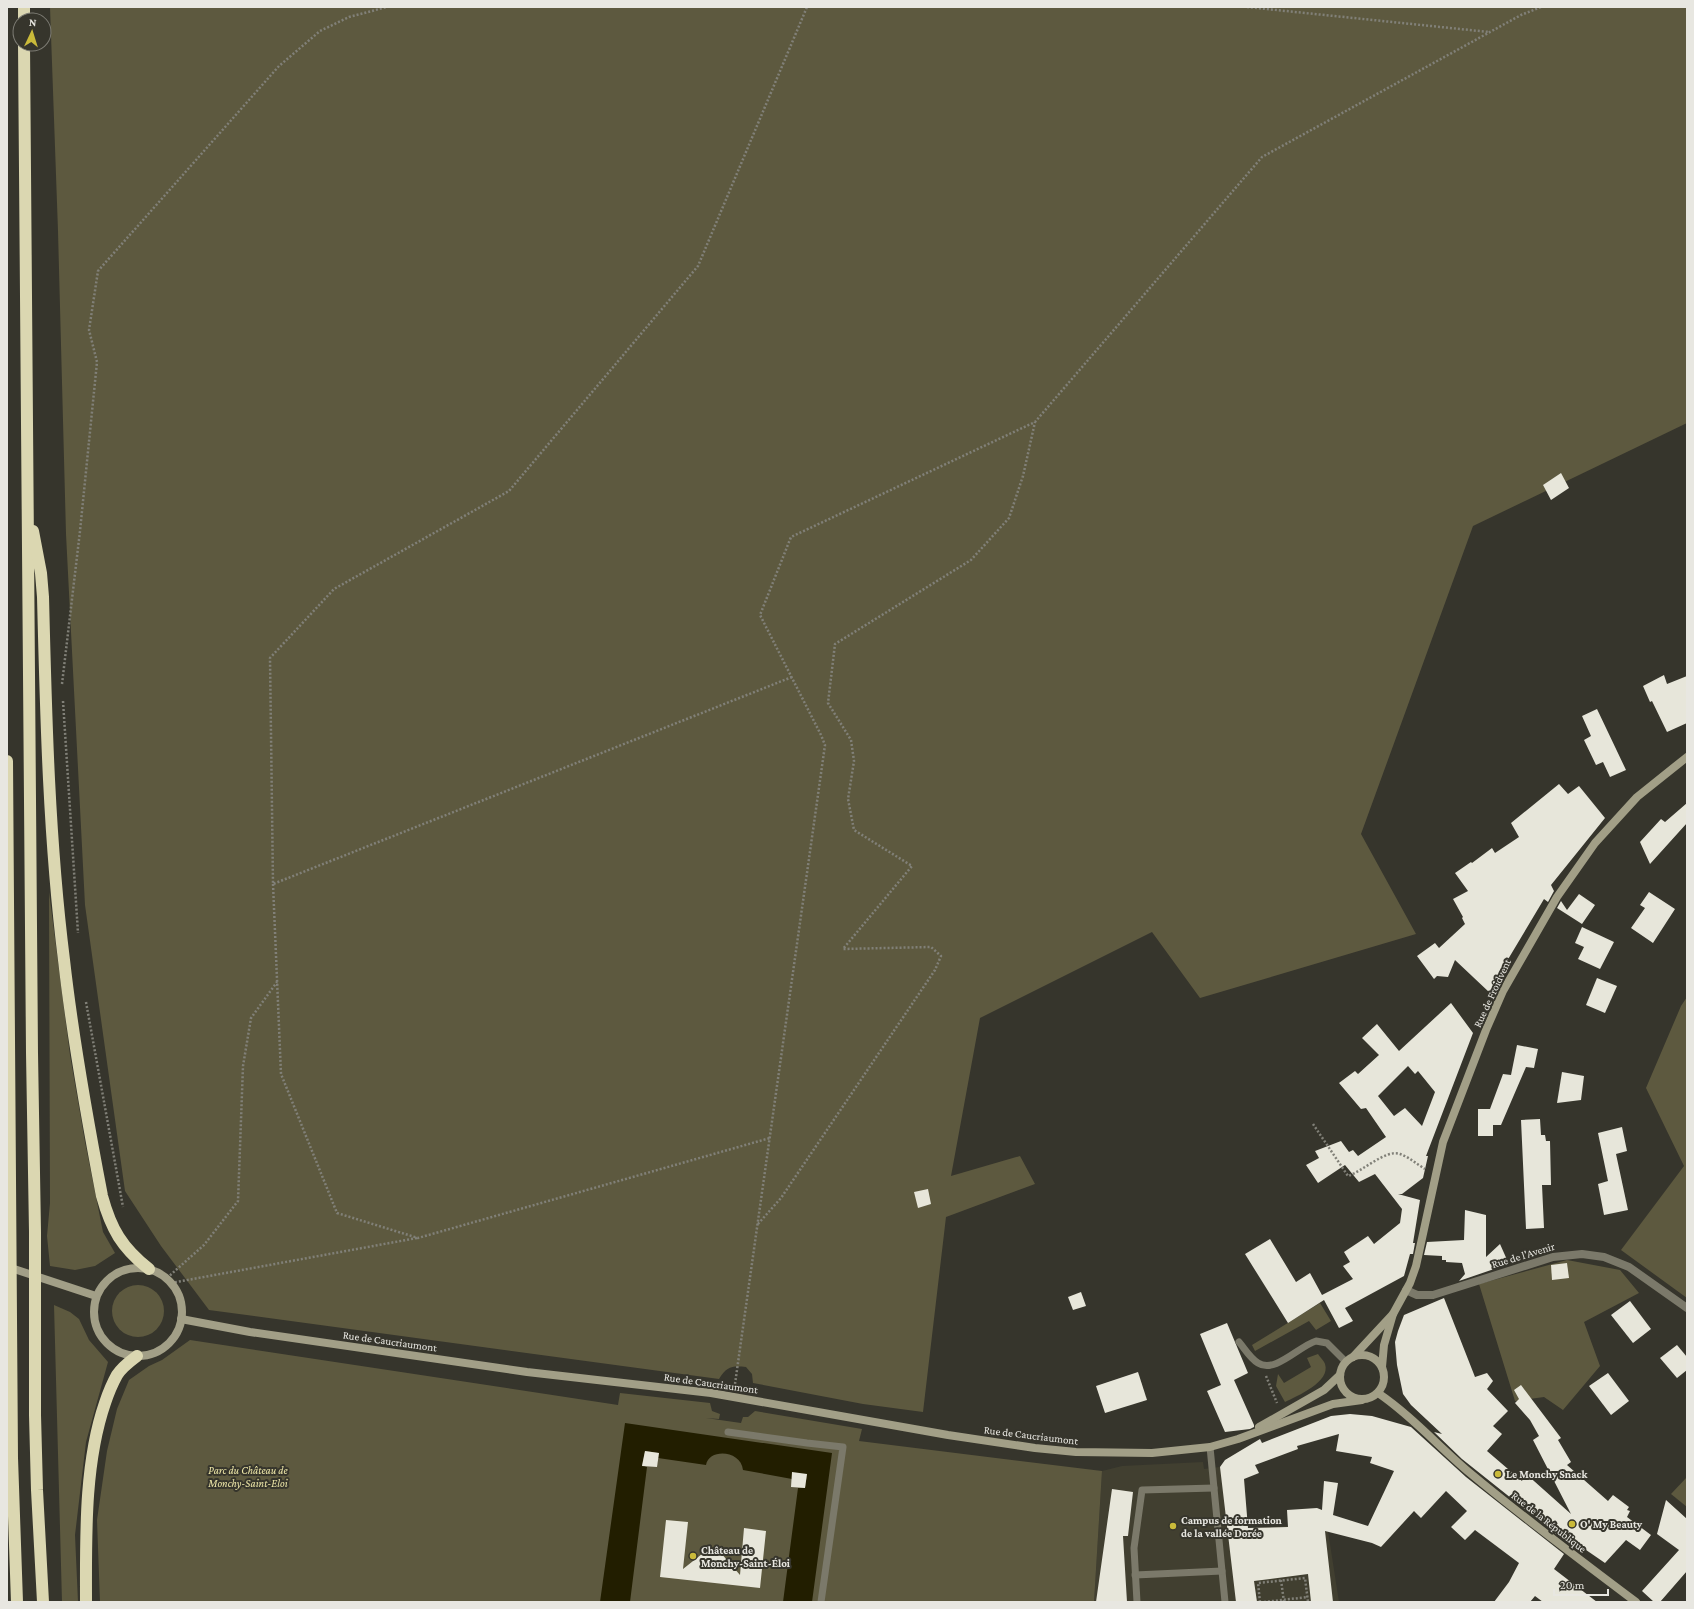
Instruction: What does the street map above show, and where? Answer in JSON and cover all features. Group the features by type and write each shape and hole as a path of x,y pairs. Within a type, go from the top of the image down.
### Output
{"highway":[{"path":"24,52 37,1490 43,1602"},
{"path":"27,509 38,553 41,579 48,772 52,833 63,960 77,1060 102,1196 109,1219 114,1231 125,1247 149,1269"},
{"path":"7,761 12,1458 17,1602"},
{"path":"86,1602 89,1491 96,1439 102,1412 112,1386 124,1367 136,1356"}],"street":[{"name":"Rue de Froidvent","path":"1406,1290 1410,1283 1419,1252 1446,1132 1491,1017 1520,959 1557,897 1595,843 1627,806 1661,776 1687,757"},
{"name":"Rue de l'Avenir","path":"1406,1290 1416,1295 1433,1295 1553,1257 1582,1254 1604,1257 1629,1267 1687,1308"},
{"path":"7,1267 96,1296"},
{"path":"129,1268 149,1269 169,1280 180,1300 182,1319 178,1331 166,1346 149,1355 136,1356 118,1352 107,1344 99,1334 93,1316 96,1296 102,1285 117,1273 129,1268"},
{"path":"1238,1440 1333,1404 1362,1400 1372,1397 1378,1393 1384,1382 1382,1367 1384,1345 1393,1314 1406,1290"},
{"path":"1238,1440 1324,1390 1340,1375 1349,1360 1393,1314"},
{"name":"Rue de Caucriaumont","path":"182,1319 250,1332 527,1372 733,1396 885,1424 1048,1449 1096,1453 1146,1453 1210,1447 1238,1440"},
{"path":"1349,1360 1363,1355 1371,1357 1382,1367"},
{"path":"1340,1375 1342,1387 1347,1394 1362,1400"},
{"name":"Rue de la République","path":"1378,1393 1400,1409 1469,1472 1548,1536 1636,1602"}],"lane":[{"path":"1239,1342 1258,1364 1265,1366 1275,1364 1316,1341 1327,1343 1349,1360"},
{"path":"728,1432 843,1447 821,1602"},
{"path":"1210,1447 1225,1602"},
{"path":"1137,1602 1134,1548 1142,1490 1214,1488"},
{"path":"1135,1575 1222,1571"}],"path":[{"path":"62,691 97,362 89,330 98,271 279,66 320,31 349,17 387,7"},
{"path":"418,1238 337,1213 281,1074 273,884 270,658 334,588 509,491 698,266 807,7"},
{"path":"1247,7 1489,32"},
{"path":"733,1396 825,745 760,615 791,537 1035,422 1262,157 1489,32 1521,15 1541,7"},
{"path":"758,1225 781,1198 935,970 941,956 931,947 843,949 912,866 854,830 848,799 854,761 851,740 828,703 835,644 971,560 1009,518 1023,476 1035,422"},
{"path":"273,884 792,678"},
{"path":"62,699 78,939"},
{"path":"169,1280 204,1245 238,1201 243,1066 251,1018 277,981"},
{"path":"86,1001 124,1211"},
{"path":"1313,1124 1348,1176 1389,1154 1400,1154 1436,1176"},
{"path":"169,1280 418,1238 770,1138"},
{"path":"1265,1366 1266,1379 1282,1414"},
{"path":"1260,1602 1258,1583 1305,1578 1308,1602"},
{"path":"1281,1580 1284,1601"},
{"path":"1264,1602 1284,1601 1308,1597"}],"shaded area":[{"path":"625,1423 832,1453 812,1602 783,1602 798,1488 805,1488 807,1474 792,1479 743,1470 741,1463 737,1458 725,1454 713,1456 708,1460 706,1465 658,1458 659,1453 645,1451 642,1465 647,1467 630,1602 600,1602"},
{"name":"Campus de formation de la vallée Dorée","path":"1242,1450 1248,1528 1307,1525 1328,1531 1339,1602 1094,1602 1102,1471 1122,1466 1203,1462 1204,1469 1220,1467 1225,1460"}],"green space":[{"path":"50,7 1687,7 1687,423 1473,526 1361,834 1416,934 1200,998 1152,932 980,1018 951,1176 1020,1156 1035,1184 946,1217 923,1412 863,1404 753,1383 752,1374 746,1367 727,1369 719,1379 209,1310 161,1246 125,1191 85,905 66,534 52,52 52,12 50,12"},
{"path":"49,892 70,1055 85,1142 103,1232 115,1253 95,1266 75,1270 50,1266 47,1236 50,1203"},
{"path":"1687,997 1687,1298 1621,1250 1684,1166 1646,1088 1681,1006"},
{"path":"1567,1260 1620,1270 1639,1293 1584,1322 1600,1366 1563,1410 1544,1397 1515,1401 1479,1284"},
{"path":"138,1285 148,1287 156,1293 162,1301 164,1311 162,1321 156,1329 148,1335 138,1337 128,1335 120,1329 114,1321 112,1311 114,1301 120,1293 128,1287"},
{"path":"1320,1303 1331,1321 1316,1330 1309,1321 1255,1351 1252,1345"},
{"path":"54,1305 70,1312 79,1319 89,1340 108,1362 86,1442 75,1535 78,1602 62,1602"},
{"name":"Parc du Château de Monchy-Saint-Eloi","path":"190,1340 618,1405 620,1393 710,1403 712,1411 720,1414 719,1419 706,1418 741,1423 743,1417 748,1417 755,1411 862,1429 859,1441 1102,1471 1094,1602 100,1602 97,1520 107,1451 117,1409 129,1380 149,1366 162,1360"},
{"path":"1318,1354 1325,1364 1323,1377 1312,1388 1285,1402 1276,1386 1278,1374 1284,1383 1311,1367 1307,1358"},
{"path":"1687,1477 1687,1507 1671,1494"}],"building":[{"path":"1561,473 1569,488 1551,500 1543,485"},
{"path":"1664,675 1667,684 1687,676 1687,723 1667,732 1643,686"},
{"path":"1597,709 1626,770 1610,777 1603,762 1596,765 1584,740 1591,736 1582,716"},
{"path":"1559,784 1568,794 1579,786 1605,818 1551,885 1554,891 1548,902 1544,899 1490,993 1455,960 1448,977 1437,976 1434,979 1417,956 1435,943 1439,948 1465,924 1462,918 1463,917 1453,899 1468,891 1455,873 1471,862 1472,863 1492,848 1495,853 1519,837 1511,823"},
{"path":"1687,803 1687,823 1650,864 1640,842 1661,819 1665,822"},
{"path":"1649,892 1675,909 1653,943 1631,928 1645,908 1640,905"},
{"path":"1579,894 1595,905 1582,924 1557,908 1561,901 1567,910"},
{"path":"1582,927 1614,942 1600,969 1578,959 1584,947 1575,943"},
{"path":"1597,978 1617,986 1605,1013 1586,1005"},
{"path":"1451,1003 1473,1033 1426,1156 1428,1156 1423,1178 1402,1194 1398,1194 1420,1200 1413,1243 1415,1243 1413,1254 1410,1254 1404,1276 1345,1308 1353,1321 1339,1328 1324,1300 1288,1323 1245,1254 1270,1239 1296,1282 1310,1273 1322,1295 1353,1279 1343,1266 1350,1262 1344,1252 1368,1236 1374,1244 1400,1223 1402,1209 1375,1174 1359,1182 1345,1165 1318,1183 1306,1165 1319,1158 1315,1151 1341,1141 1349,1152 1353,1150 1358,1156 1386,1137 1366,1108 1361,1109 1339,1083 1355,1071 1358,1074 1379,1055 1362,1038 1377,1024 1399,1051","holes":["1408,1066 1415,1074 1418,1071 1435,1092 1422,1126 1405,1108 1394,1116 1378,1096"]},
{"path":"1517,1045 1538,1049 1534,1068 1526,1067 1501,1125 1493,1125 1493,1136 1478,1136 1478,1109 1490,1109 1503,1074 1511,1075"},
{"path":"1562,1072 1584,1076 1581,1100 1557,1103"},
{"path":"1540,1119 1541,1135 1545,1135 1546,1141 1550,1141 1551,1185 1542,1185 1544,1228 1526,1229 1521,1120"},
{"path":"1622,1127 1627,1151 1616,1154 1628,1210 1604,1215 1598,1184 1608,1181 1598,1133"},
{"path":"928,1189 931,1204 918,1208 914,1192"},
{"path":"1465,1210 1486,1215 1486,1257 1500,1244 1508,1262 1497,1266 1497,1268 1459,1281 1465,1274 1462,1263 1446,1262 1446,1260 1442,1260 1442,1256 1424,1255 1427,1242 1464,1240"},
{"path":"1567,1263 1569,1278 1552,1280 1551,1265"},
{"path":"1081,1292 1086,1306 1073,1310 1068,1297"},
{"path":"1444,1298 1475,1377 1487,1373 1493,1381 1487,1389 1508,1411 1493,1426 1502,1434 1487,1451 1522,1481 1525,1473 1571,1514 1533,1440 1539,1436 1530,1420 1515,1403 1519,1399 1514,1390 1521,1385 1561,1438 1558,1440 1571,1462 1567,1465 1608,1501 1613,1495 1629,1507 1627,1510 1630,1511 1627,1517 1651,1535 1640,1550 1626,1540 1605,1563 1573,1541 1570,1545 1462,1459 1434,1432 1442,1434 1411,1405 1403,1394 1397,1365 1395,1342 1398,1331 1404,1315"},
{"path":"1630,1301 1651,1329 1633,1343 1611,1315"},
{"path":"1227,1323 1248,1373 1234,1380 1254,1427 1250,1429 1225,1432 1207,1391 1221,1385 1200,1334"},
{"path":"1677,1345 1687,1357 1687,1370 1677,1378 1660,1358"},
{"path":"1138,1372 1147,1400 1105,1413 1096,1386"},
{"path":"1608,1373 1629,1401 1611,1415 1589,1386"},
{"path":"1350,1414 1372,1416 1411,1427 1466,1477 1564,1554 1554,1569 1597,1602 1543,1602 1535,1596 1530,1602 1494,1602 1509,1582 1519,1563 1475,1530 1465,1540 1451,1527 1467,1511 1446,1491 1421,1518 1414,1511 1381,1547 1372,1543 1325,1531 1333,1602 1311,1602 1308,1574 1254,1581 1257,1602 1236,1602 1220,1467 1225,1460 1260,1439 1262,1443 1331,1416","holes":["1339,1434 1336,1451 1372,1457 1370,1463 1394,1471 1368,1526 1333,1515 1338,1483 1324,1481 1322,1510 1317,1508 1287,1510 1288,1527 1248,1528 1244,1479 1259,1473 1255,1465 1298,1449 1297,1446"]},
{"path":"645,1451 659,1453 657,1467 642,1466"},
{"path":"792,1472 807,1474 805,1488 791,1487"},
{"path":"1112,1489 1133,1492 1128,1536 1123,1536 1127,1602 1096,1602"},
{"path":"1666,1500 1687,1519 1687,1571 1660,1602 1654,1602 1642,1591 1679,1550 1657,1534"},
{"name":"Château de Monchy-Saint-Éloi","path":"666,1520 688,1522 683,1569 707,1550 720,1552 740,1575 744,1528 766,1531 760,1588 660,1577"}],"place":[{"name":"Le Monchy Snack","path":"1498,1474"},
{"name":"O' My Beauty","path":"1572,1524"},
{"name":"Campus de formation de la vallée Dorée","path":"1173,1526"},
{"name":"Château de Monchy-Saint-Éloi","path":"693,1556"}]}
